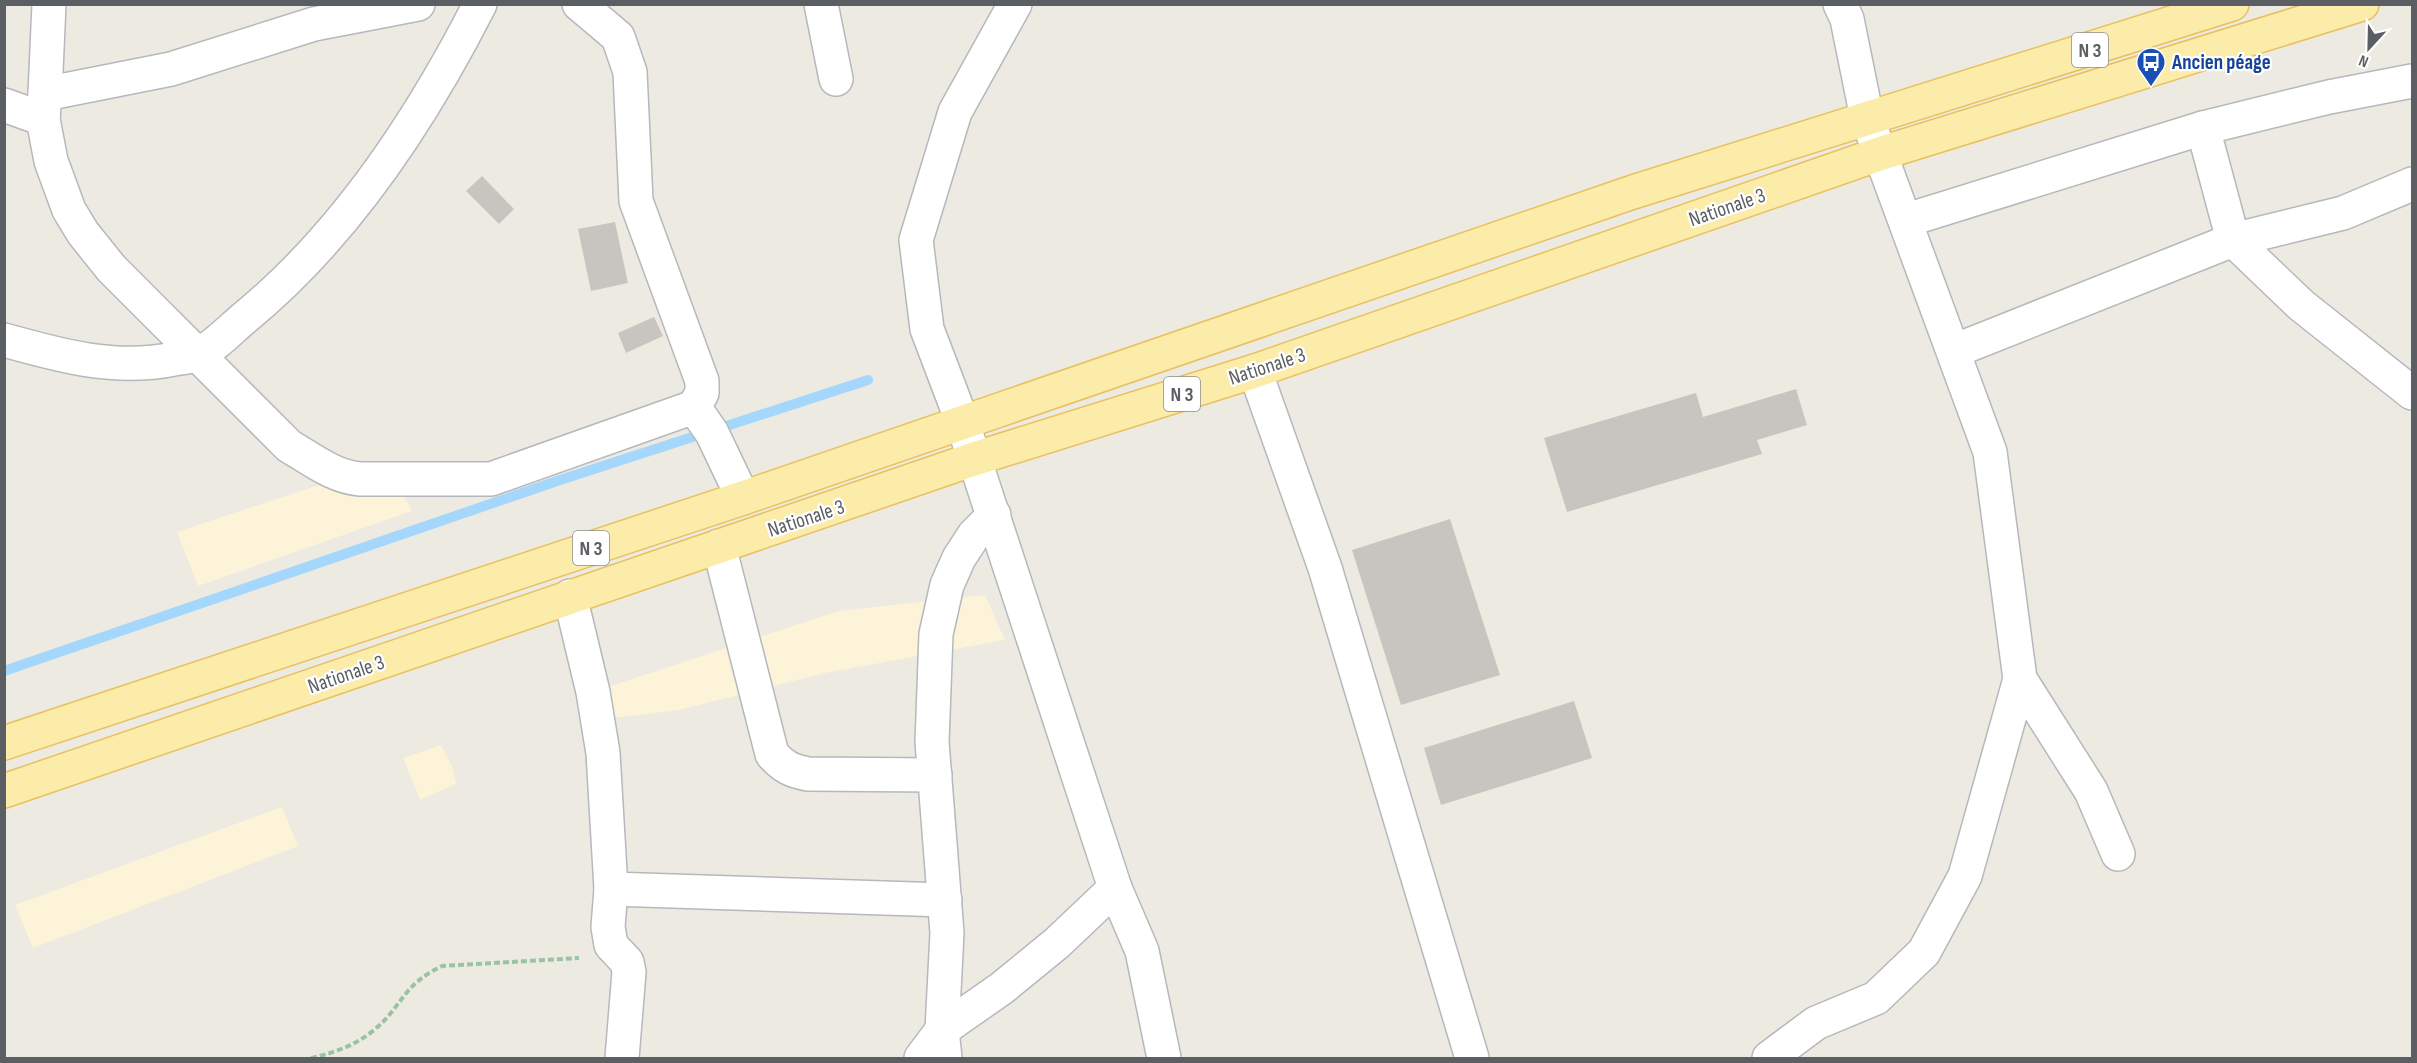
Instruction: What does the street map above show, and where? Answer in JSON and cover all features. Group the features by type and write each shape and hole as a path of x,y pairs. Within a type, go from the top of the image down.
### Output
{"main road":[{"name":"Nationale 3","path":"4,791 974,459 1255,371 1882,153 2362,4"},
{"name":"N 3","path":"4,743 743,498 1633,192 2226,6"}],"street":[{"path":"49,4 44,107 51,161 69,210 83,233 111,268 289,446 348,478 491,479 694,407 702,393 702,381 636,201 630,72 618,37 579,4"},
{"path":"4,105 44,107 314,24 418,4"},
{"path":"4,340 69,359 132,365 197,355 277,291 327,237 385,163 454,55 480,4"},
{"path":"821,4 836,79"},
{"path":"1015,4 955,112 916,240 927,329 994,515 1115,888 1142,951 1164,1059"},
{"path":"1769,1059 1816,1023 1876,998 1924,952 1965,876 2020,679 1990,452 1882,153 1867,118 1847,19 1840,4"},
{"path":"1906,220 2202,128 2329,97 2412,81"},
{"path":"2202,128 2233,240 2301,305 2412,393"},
{"path":"1954,351 2233,240 2343,213 2412,184"},
{"path":"1255,371 1325,568 1472,1059"},
{"path":"694,407 712,433 743,498"},
{"path":"943,1044 946,969 945,900 932,742 936,634 946,585 959,558 974,535 994,515"},
{"path":"719,546 772,754 781,765 792,771 808,774 934,775"},
{"path":"570,596 593,692 603,753 611,889 608,927 611,945 627,962 629,972 622,1059"},
{"path":"2020,679 2091,791 2118,854"},
{"path":"921,1059 943,1044 1002,988 1057,943 1115,888"},
{"path":"611,889 945,900"}],"path":[{"path":"311,1059 340,1051 375,1030 422,976 442,966 619,956"}],"shaded area":[{"path":"393,475 412,511 198,586 177,532 328,482"},
{"path":"985,595 1005,640 825,673 679,710 597,720 593,692 838,611"},
{"path":"441,745 452,766 456,784 420,800 403,758"},
{"path":"282,807 298,846 33,948 15,905"}],"building":[{"path":"482,176 514,209 499,224 466,191"},
{"path":"615,222 628,283 591,291 578,229"},
{"path":"654,317 663,336 626,353 618,333"},
{"path":"1796,389 1807,425 1757,440 1762,454 1567,512 1544,438 1696,393 1703,417"},
{"path":"1450,519 1500,675 1401,705 1352,550"},
{"path":"1574,701 1592,758 1441,805 1424,748"}],"waterway":[{"path":"4,671 560,480 868,380"}],"place":[{"name":"Ancien péage","path":"2151,88"}]}
